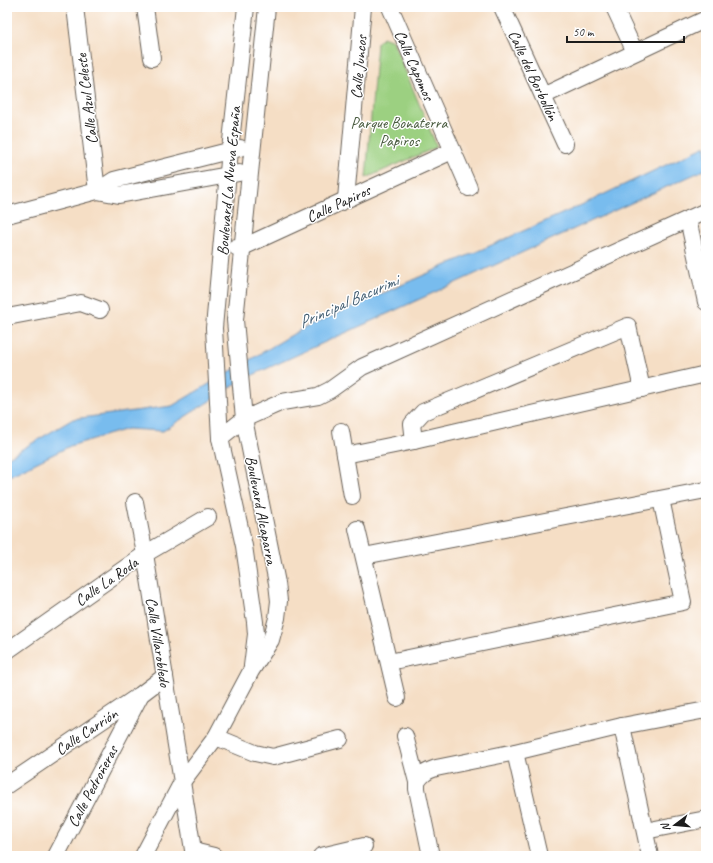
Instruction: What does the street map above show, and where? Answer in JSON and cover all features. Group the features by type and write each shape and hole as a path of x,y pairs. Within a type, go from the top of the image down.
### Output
{"street":[{"name":"Calle Azul Celeste","path":"75,7 97,191"},
{"path":"145,7 152,58"},
{"name":"Boulevard La Nueva España","path":"216,356 214,328 229,175 230,150 246,7"},
{"name":"Boulevard La Nueva España","path":"236,343 235,320 267,7"},
{"name":"Calle Juncos","path":"346,199 363,7"},
{"name":"Calle Capomos","path":"390,7 469,188"},
{"name":"Calle del Borbollón","path":"502,7 565,144"},
{"path":"614,7 635,52"},
{"path":"543,96 706,19"},
{"path":"7,215 97,191 114,180 253,145"},
{"name":"Calle Papiros","path":"222,247 243,247 452,151"},
{"path":"97,191 119,196 250,170"},
{"path":"220,438 243,413 282,402 318,396 330,390 362,367 706,211"},
{"path":"688,219 706,302"},
{"path":"7,317 81,303 100,310"},
{"path":"414,441 412,424 423,412 628,326 642,388"},
{"name":"Boulevard Alcaparra","path":"143,856 182,782 216,737 251,671 271,640 275,629 279,601 277,583 243,413 236,343"},
{"name":"Boulevard Alcaparra","path":"216,356 220,438 244,546 255,622 256,634 251,671"},
{"path":"345,455 414,441 706,374"},
{"path":"341,431 352,496"},
{"path":"364,556 706,490"},
{"path":"389,662 683,602 661,499"},
{"name":"Calle Villarobledo","path":"135,502 145,554 194,853"},
{"name":"Calle La Roda","path":"7,651 145,554 208,517"},
{"path":"357,529 397,698"},
{"name":"Calle Carrión","path":"7,784 140,695 165,676"},
{"name":"Calle Pedroñeras","path":"56,856 140,695"},
{"path":"417,782 421,775 428,771 622,726 706,710"},
{"path":"622,726 650,856"},
{"path":"405,736 417,782 431,856"},
{"path":"216,737 255,753 273,757 340,739"},
{"path":"515,752 539,856"},
{"path":"645,831 706,819"},
{"path":"322,856 364,846"},
{"path":"194,853 214,856"}],"green space":[{"name":"Parque Bonaterra Papiros","path":"383,37 393,41 437,147 366,178 377,43"}],"water":[{"path":"706,146 706,169 244,379 163,431 127,429 70,446 7,477 7,458 73,419 172,406 300,330 575,208"}],"water label":[{"name":"Principal Bacurimi","path":"348,301"}]}
